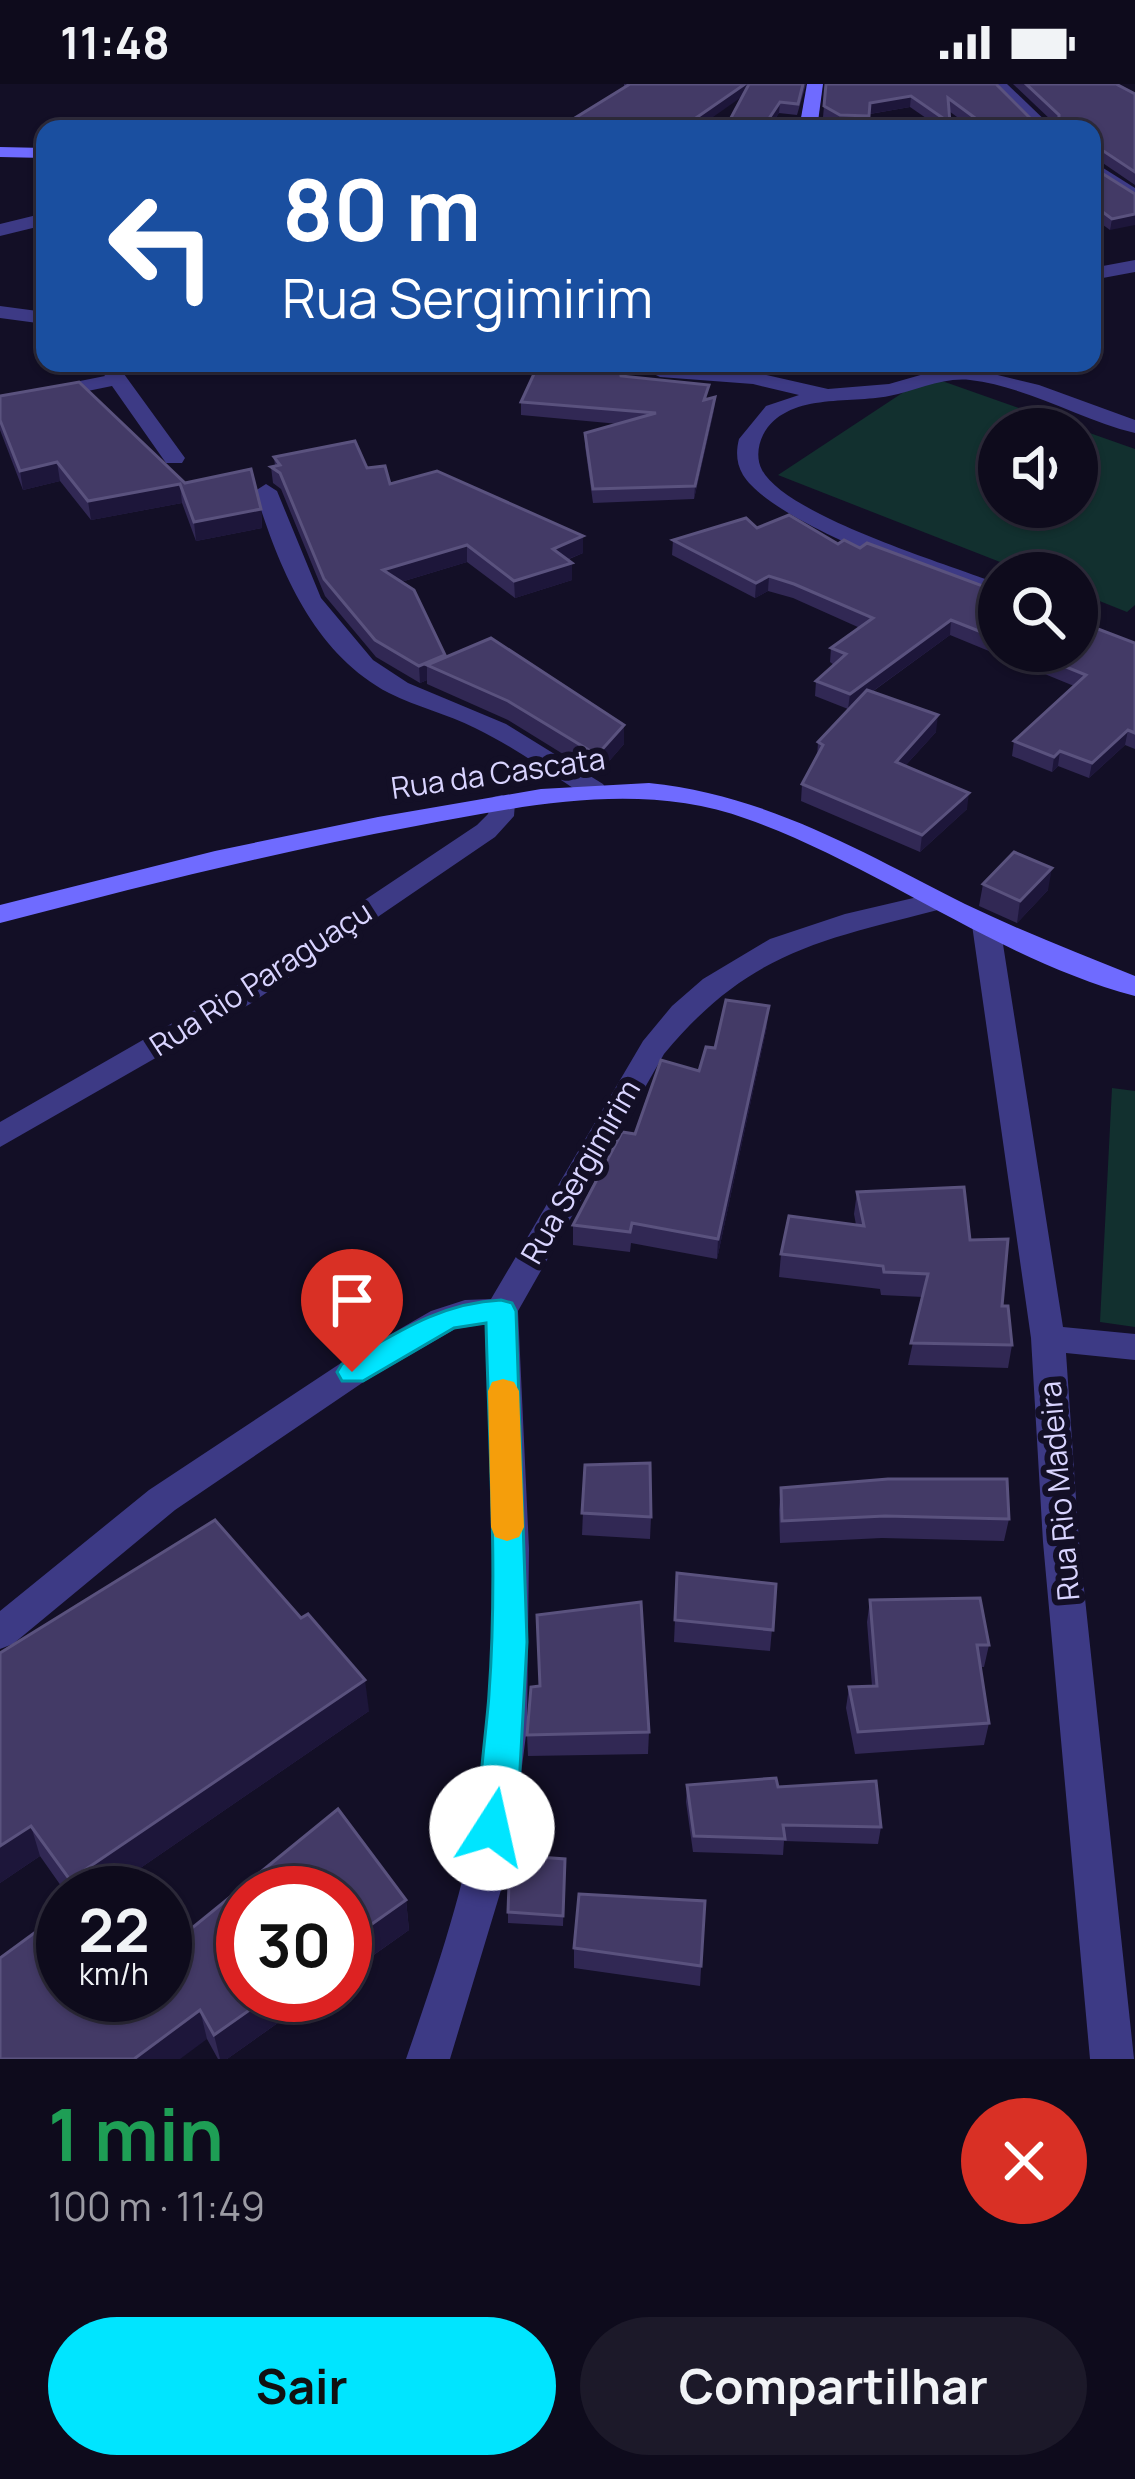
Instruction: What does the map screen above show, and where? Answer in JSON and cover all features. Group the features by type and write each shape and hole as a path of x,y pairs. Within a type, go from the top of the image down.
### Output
{"main road":[{"path":"809,120 815,84"},
{"path":"0,152 36,153"},
{"name":"Rua da Cascata","path":"0,914 296,840 502,803 594,790 641,789 724,803 823,842 986,925 1135,987"}],"street":[{"path":"998,84 1036,120"},
{"path":"1101,172 1135,197"},
{"path":"0,230 36,221"},
{"path":"1101,272 1135,266"},
{"path":"0,312 36,317"},
{"path":"0,403 108,372"},
{"path":"113,372 174,458"},
{"path":"673,372 753,378 832,396"},
{"path":"944,372 893,389 775,409 754,429 747,448 752,472 779,497 823,522 978,584"},
{"path":"969,372 1135,427"},
{"path":"266,491 315,613 368,667 414,696 510,736 594,790"},
{"name":"Rua Rio Paraguaçu","path":"0,1136 240,997 486,830 501,816 502,803"},
{"name":"Rua Sergimirim","path":"501,1311 652,1048 688,1005 752,956 805,932 939,901"},
{"name":"Rua Rio Madeira","path":"986,925 1048,1338 1061,1542 1112,2059"},
{"path":"0,1633 162,1500 352,1372 443,1320 501,1311 510,1642 501,1787 464,1952 428,2059"},
{"path":"1048,1338 1135,1346"}],"green space":[{"path":"928,376 1019,408 978,408 978,528 1098,528 1098,436 1135,449 1135,605 1127,612 1098,600 1098,552 978,553 778,475"},
{"path":"1112,1088 1135,1091 1135,1327 1100,1322"}],"building":[{"path":"630,84 745,84 693,120 572,120"},
{"path":"749,84 803,84 798,104 780,102 768,120 730,120"},
{"path":"826,84 996,84 1032,120 978,120 948,98 950,120 911,96 870,103 869,116 840,115 824,106"},
{"path":"1026,84 1116,84 1135,94 1135,172 1101,149 1101,120 1059,120"},
{"path":"1101,173 1135,194 1135,214 1112,219 1101,211"},
{"path":"535,372 620,372 621,376 709,385 704,400 715,397 695,486 593,489 585,433 656,413 521,402"},
{"path":"79,382 185,483 251,469 261,509 194,522 180,484 88,501 57,462 20,471 0,420 0,396"},
{"path":"355,441 367,468 385,466 390,484 437,471 583,536 553,549 572,563 514,581 467,545 383,570 414,590 445,655 419,666 375,640 324,579 280,473 271,467 280,465 274,457"},
{"path":"789,515 838,544 844,540 860,548 867,543 978,584 978,631 951,620 850,694 816,681 846,654 831,648 873,618 769,576 756,583 673,540 746,518 757,528"},
{"path":"1098,629 1135,643 1135,733 1128,730 1092,763 1060,751 1054,757 1014,741 1086,675 1079,672 1098,672"},
{"path":"491,638 624,725 597,755 508,701 427,665"},
{"path":"867,690 938,715 896,762 969,793 922,835 802,784 823,745 818,742"},
{"path":"1014,852 1052,868 1020,901 983,884"},
{"path":"726,1000 769,1006 718,1239 632,1223 630,1232 573,1225 622,1132 635,1134 661,1060 699,1071 706,1047 715,1048"},
{"path":"964,1187 970,1240 1008,1239 1002,1306 1008,1306 1012,1345 911,1343 928,1274 884,1272 883,1266 781,1254 789,1216 864,1226 857,1192"},
{"path":"650,1463 651,1517 582,1513 585,1465"},
{"path":"888,1479 1007,1479 1009,1519 885,1516 782,1521 781,1488"},
{"path":"215,1520 301,1618 308,1614 365,1680 91,1866 60,1866 31,1826 0,1846 0,1653"},
{"path":"677,1573 776,1584 773,1630 675,1620"},
{"path":"980,1598 989,1645 977,1645 989,1723 858,1732 849,1687 877,1686 870,1600"},
{"path":"641,1602 649,1732 527,1735 531,1687 540,1686 537,1615"},
{"path":"776,1778 778,1787 876,1781 881,1827 783,1825 785,1839 694,1836 687,1785"},
{"path":"338,1809 406,1900 372,1924 372,1866 268,1866"},
{"path":"510,1855 565,1859 563,1916 508,1912"},
{"path":"579,1894 705,1901 701,1966 574,1948"},
{"path":"216,1908 216,2022 233,2022 214,2035 200,2010 192,2016 192,1928"},
{"path":"36,1932 36,2022 184,2022 134,2059 0,2059 0,1958"}],"slow traffic":[{"path":"503,1391 507,1527"}],"route":[{"path":"352,1372 443,1320 501,1311 510,1642 501,1787 492,1828"}]}
